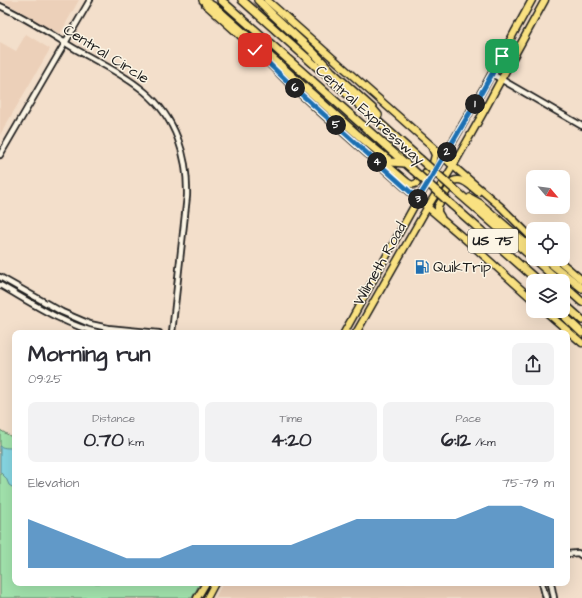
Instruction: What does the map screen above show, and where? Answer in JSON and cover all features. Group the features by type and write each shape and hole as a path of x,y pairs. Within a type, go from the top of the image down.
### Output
{"highway":[{"path":"202,0 216,8 320,102 391,162 404,163"},
{"name":"Central Expressway","path":"221,0 528,274"},
{"name":"Central Expressway","path":"242,0 455,190 526,251"},
{"path":"258,0 331,71 372,108 390,131"},
{"path":"455,190 478,203 526,244"},
{"name":"Central Expressway","path":"543,266 551,274"},
{"path":"554,266 582,288"},
{"path":"570,291 582,302"},
{"path":"570,309 582,320"},
{"path":"566,318 582,333"}],"main road":[{"path":"202,0 254,48 296,90 427,208 526,294"},
{"path":"267,0 501,207 526,232"},
{"name":"Wilmeth Road","path":"346,330 418,199 492,74 532,0"},
{"name":"Wilmeth Road","path":"358,330 391,270 486,109 545,0"},
{"path":"363,149 386,164 410,185 414,185 433,162 435,155 432,146"},
{"path":"442,220 438,212 438,206 453,181 456,180 462,180 483,197 501,207"},
{"path":"391,270 388,268 386,263 405,223"},
{"path":"565,266 582,280"},
{"path":"553,318 567,330"},
{"path":"349,325 355,330"},
{"path":"570,333 582,343"},
{"path":"197,598 204,586"},
{"path":"207,598 213,586"}],"street":[{"path":"0,155 90,0"},
{"name":"Central Circle","path":"0,6 66,43 145,92 164,113 177,136 185,162 187,190 172,330"},
{"path":"492,74 582,126"},
{"path":"0,277 62,312 85,322 107,328 128,330"},
{"path":"8,289 11,283"},
{"path":"0,285 65,321 90,330"},
{"path":"83,328 85,322"},
{"path":"570,554 578,554 582,556"},
{"path":"543,586 546,598"},
{"path":"552,586 554,598"}],"shaded area":[{"path":"79,0 60,34 3,1"},
{"path":"26,34 50,49 0,135 0,42 16,51"},
{"path":"221,586 538,586 541,598 215,598"}],"green space":[{"path":"0,430 12,437 12,586 198,586 192,598 0,598"}],"water":[{"path":"0,446 12,448 12,487 0,472"}],"place":[{"name":"QuikTrip","path":"422,267"}],"route":[{"path":"255,50 317,109 418,199 502,56"}]}
